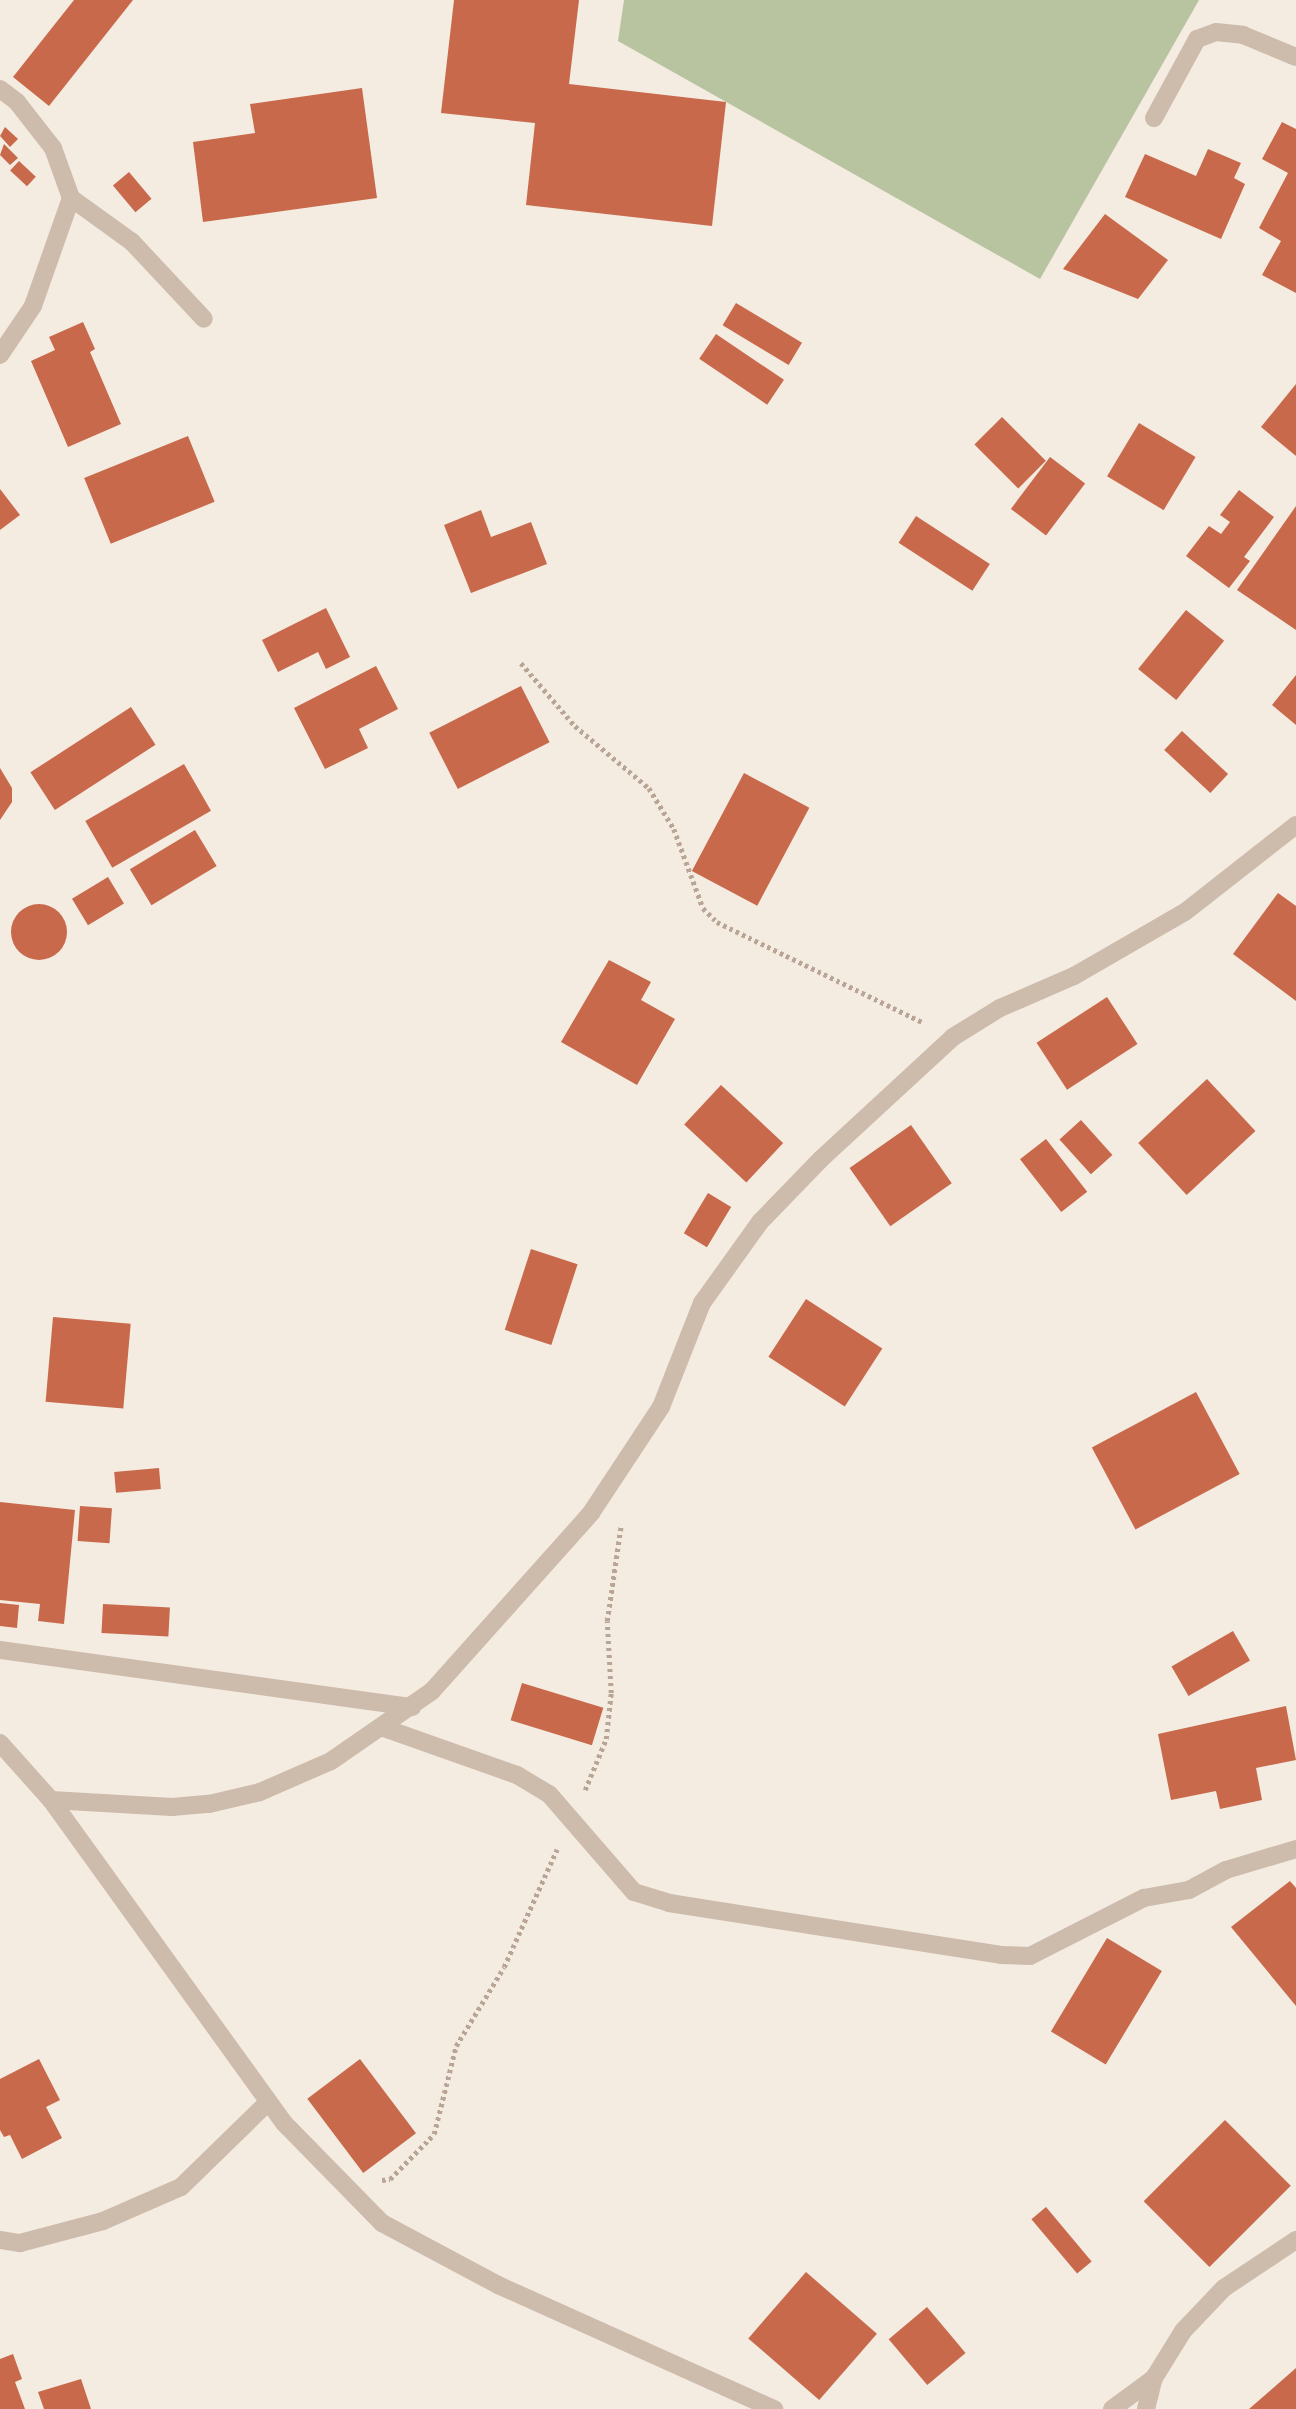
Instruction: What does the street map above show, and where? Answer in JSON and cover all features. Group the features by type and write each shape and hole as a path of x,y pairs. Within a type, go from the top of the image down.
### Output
{"street":[{"path":"1154,118 1198,39 1216,32 1243,35 1296,57"},
{"path":"0,89 18,102 53,148 71,198 132,242 204,319"},
{"path":"0,355 33,306 71,198"},
{"path":"51,1800 172,1807 209,1804 260,1792 331,1761 412,1707 460,1665 591,1513 661,1408 702,1303 760,1222 913,1069 953,1037 1000,1008 1074,976 1185,912 1296,825"},
{"path":"0,1650 412,1707"},
{"path":"384,1728 517,1775 549,1794 634,1892 669,1903 1001,1955 1030,1956 1143,1898 1189,1890 1226,1870 1296,1849"},
{"path":"0,1743 51,1800 268,2102 382,2223 498,2285 774,2409"},
{"path":"0,2240 20,2243 103,2221 181,2187 268,2102"},
{"path":"1146,2409 1154,2378 1184,2331 1224,2288 1296,2240"},
{"path":"1112,2409 1154,2378"}],"path":[{"path":"521,663 575,726 649,788 674,829 703,908 717,922 953,1037"},
{"path":"347,2187 390,2179 434,2134 456,2046 504,1967 569,1820 597,1768 606,1739 611,1693 607,1621 622,1516"}],"green space":[{"path":"624,0 1199,0 1040,279 618,41"}],"building":[{"path":"74,0 133,0 49,106 13,77"},
{"path":"454,0 579,0 569,84 726,102 712,226 526,205 535,123 441,113"},
{"path":"362,88 377,198 203,222 193,142 255,133 250,104"},
{"path":"1282,122 1296,129 1296,293 1262,275 1281,241 1259,228 1288,173 1262,159"},
{"path":"5,127 18,139 10,147 0,136"},
{"path":"4,144 18,158 10,165 0,155"},
{"path":"1208,149 1241,163 1234,178 1245,184 1221,239 1125,197 1145,154 1196,176"},
{"path":"19,161 36,177 27,186 10,171"},
{"path":"129,172 151,199 135,212 113,185"},
{"path":"1105,214 1168,260 1138,299 1063,269"},
{"path":"736,303 802,343 789,365 723,325"},
{"path":"83,322 95,349 90,352 121,424 68,447 31,361 55,350 49,337"},
{"path":"716,334 784,380 767,405 699,359"},
{"path":"1296,384 1296,456 1261,427"},
{"path":"1002,417 1046,461 1018,488 974,445"},
{"path":"1139,423 1196,457 1164,510 1107,476"},
{"path":"188,436 215,502 111,544 84,478"},
{"path":"1050,457 1085,483 1046,535 1011,509"},
{"path":"0,489 20,515 0,530"},
{"path":"1239,490 1274,517 1244,557 1250,561 1229,588 1186,556 1209,526 1221,534 1230,522 1220,515"},
{"path":"1296,506 1296,630 1237,590"},
{"path":"481,510 491,537 531,522 547,564 471,593 444,525"},
{"path":"916,516 990,564 972,591 899,543"},
{"path":"326,608 350,657 326,669 318,652 278,672 262,640"},
{"path":"1186,610 1224,641 1176,700 1138,669"},
{"path":"376,666 398,709 359,729 368,748 325,769 294,708"},
{"path":"1296,675 1296,725 1272,705"},
{"path":"521,686 550,742 458,789 429,733"},
{"path":"131,707 156,745 55,810 30,772"},
{"path":"1182,731 1228,774 1210,793 1164,750"},
{"path":"184,764 211,811 112,868 85,821"},
{"path":"0,768 12,788 12,802 0,820"},
{"path":"744,773 809,808 757,906 692,871"},
{"path":"195,830 217,866 151,905 130,869"},
{"path":"108,877 124,904 88,925 72,899"},
{"path":"1278,893 1296,906 1296,1001 1233,954"},
{"path":"39,904 50,906 59,912 65,921 65,943 59,952 50,958 39,960 28,958 19,952 13,943 11,932 13,921 19,912 28,906"},
{"path":"609,960 651,982 641,1000 675,1019 637,1085 561,1042"},
{"path":"1107,997 1137,1044 1067,1090 1037,1043"},
{"path":"1207,1079 1255,1131 1187,1195 1138,1143"},
{"path":"721,1085 783,1143 746,1182 684,1124"},
{"path":"1081,1120 1112,1155 1091,1174 1059,1139"},
{"path":"911,1125 952,1183 890,1226 850,1168"},
{"path":"1046,1139 1087,1192 1061,1212 1020,1159"},
{"path":"708,1193 731,1207 707,1247 684,1233"},
{"path":"531,1249 578,1264 551,1345 505,1330"},
{"path":"806,1299 882,1349 845,1406 768,1357"},
{"path":"53,1317 131,1324 123,1408 46,1402"},
{"path":"1196,1392 1240,1474 1135,1530 1092,1447"},
{"path":"159,1468 161,1489 116,1493 114,1472"},
{"path":"0,1502 75,1510 64,1624 38,1621 40,1604 0,1600"},
{"path":"80,1506 112,1508 109,1543 78,1541"},
{"path":"0,1603 19,1605 17,1628 0,1626"},
{"path":"103,1604 170,1608 168,1636 101,1633"},
{"path":"1233,1631 1250,1660 1189,1696 1172,1666"},
{"path":"522,1683 603,1708 592,1745 511,1720"},
{"path":"1286,1706 1296,1760 1256,1768 1262,1800 1220,1809 1216,1791 1171,1800 1158,1734"},
{"path":"1290,1881 1296,1888 1296,2006 1231,1927"},
{"path":"1107,1938 1162,1971 1106,2064 1051,2031"},
{"path":"39,2059 60,2100 46,2107 62,2138 22,2159 10,2135 4,2137 0,2130 0,2079"},
{"path":"360,2059 416,2133 363,2173 307,2099"},
{"path":"1225,2120 1291,2186 1209,2267 1144,2201"},
{"path":"1046,2207 1092,2261 1077,2274 1031,2219"},
{"path":"806,2272 877,2334 819,2400 748,2338"},
{"path":"927,2307 966,2353 927,2385 889,2339"},
{"path":"13,2354 22,2379 15,2382 25,2409 0,2409 0,2359"},
{"path":"1296,2368 1296,2409 1249,2409"},
{"path":"81,2379 91,2409 44,2409 38,2392"}]}
